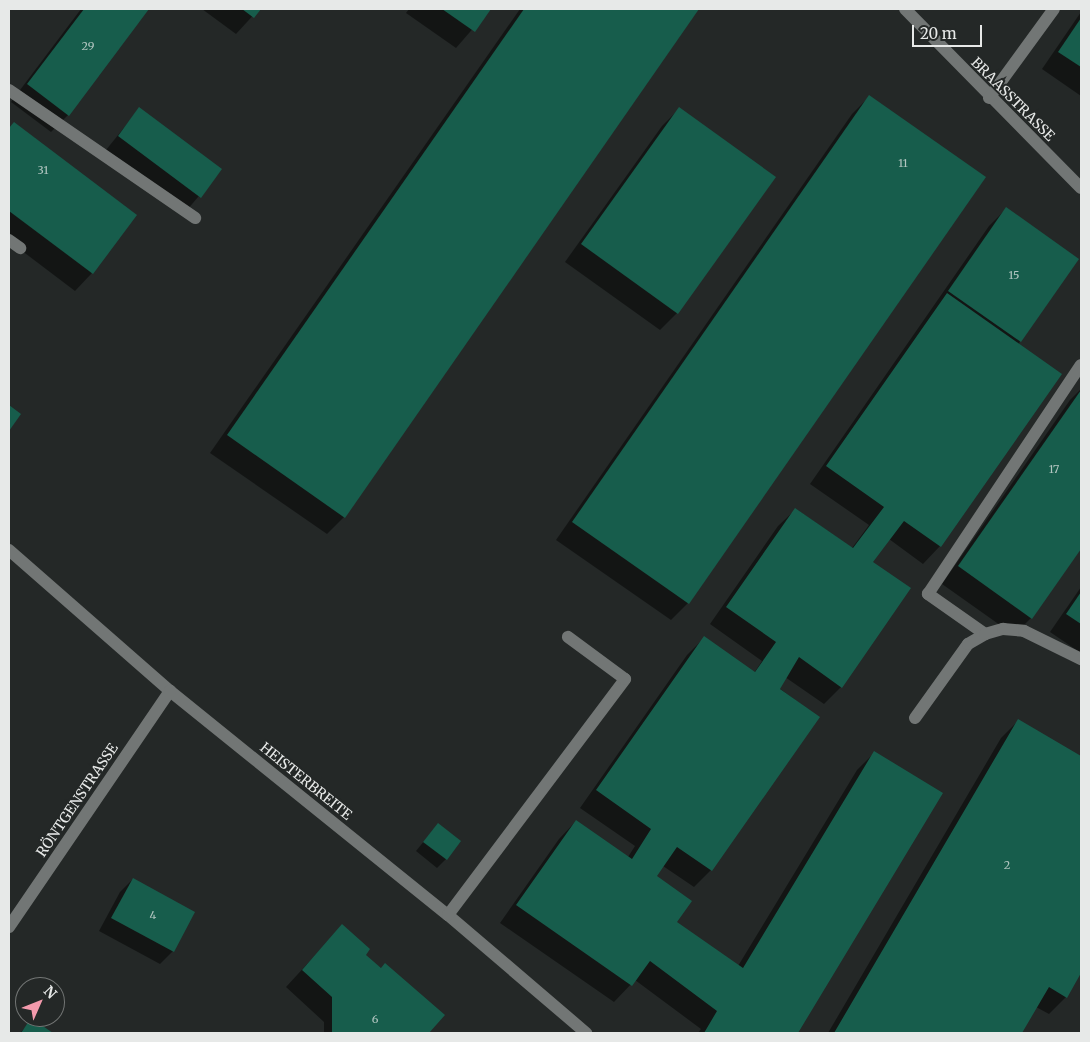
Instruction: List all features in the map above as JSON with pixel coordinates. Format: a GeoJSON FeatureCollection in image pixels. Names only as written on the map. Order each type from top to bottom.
{"type":"FeatureCollection","features":[{"type":"Feature","properties":{"kind":"street","name":"BRAASSTRASSE"},"geometry":{"type":"LineString","coordinates":[[905,9],[989,98],[1081,188]]}},
{"type":"Feature","properties":{"kind":"street"},"geometry":{"type":"LineString","coordinates":[[989,98],[1054,9]]}},
{"type":"Feature","properties":{"kind":"street"},"geometry":{"type":"LineString","coordinates":[[9,90],[195,218]]}},
{"type":"Feature","properties":{"kind":"street"},"geometry":{"type":"LineString","coordinates":[[9,240],[20,248]]}},
{"type":"Feature","properties":{"kind":"street"},"geometry":{"type":"LineString","coordinates":[[986,634],[928,594],[1081,366]]}},
{"type":"Feature","properties":{"kind":"street","name":"HEISTERBREITE"},"geometry":{"type":"LineString","coordinates":[[9,550],[170,691],[448,915],[586,1033]]}},
{"type":"Feature","properties":{"kind":"street"},"geometry":{"type":"LineString","coordinates":[[915,718],[968,644],[986,634],[1003,629],[1024,631],[1081,659]]}},
{"type":"Feature","properties":{"kind":"street"},"geometry":{"type":"LineString","coordinates":[[448,915],[626,679],[568,637]]}},
{"type":"Feature","properties":{"kind":"street","name":"RÖNTGENSTRASSE"},"geometry":{"type":"LineString","coordinates":[[9,927],[170,691]]}},
{"type":"Feature","properties":{"kind":"building"},"geometry":{"type":"Polygon","coordinates":[[[84,9],[149,9],[69,116],[27,84],[84,9]]]}},
{"type":"Feature","properties":{"kind":"building"},"geometry":{"type":"Polygon","coordinates":[[[242,9],[261,9],[254,18],[242,9]]]}},
{"type":"Feature","properties":{"kind":"building"},"geometry":{"type":"Polygon","coordinates":[[[442,9],[491,9],[475,32],[442,9]]]}},
{"type":"Feature","properties":{"kind":"building"},"geometry":{"type":"Polygon","coordinates":[[[524,9],[699,9],[345,518],[227,435],[524,9]]]}},
{"type":"Feature","properties":{"kind":"building"},"geometry":{"type":"Polygon","coordinates":[[[1081,18],[1081,67],[1058,52],[1081,18]]]}},
{"type":"Feature","properties":{"kind":"building"},"geometry":{"type":"Polygon","coordinates":[[[869,95],[986,177],[689,604],[572,522],[869,95]]]}},
{"type":"Feature","properties":{"kind":"building"},"geometry":{"type":"Polygon","coordinates":[[[139,107],[222,169],[201,198],[118,136],[139,107]]]}},
{"type":"Feature","properties":{"kind":"building"},"geometry":{"type":"Polygon","coordinates":[[[679,107],[776,177],[678,314],[581,244],[679,107]]]}},
{"type":"Feature","properties":{"kind":"building"},"geometry":{"type":"Polygon","coordinates":[[[14,122],[137,215],[93,274],[9,211],[9,128],[14,122]]]}},
{"type":"Feature","properties":{"kind":"building"},"geometry":{"type":"Polygon","coordinates":[[[1006,207],[1079,259],[1021,342],[948,291],[1006,207]]]}},
{"type":"Feature","properties":{"kind":"building"},"geometry":{"type":"Polygon","coordinates":[[[947,293],[1062,374],[941,547],[904,521],[873,562],[911,588],[842,688],[799,657],[780,689],[820,717],[712,871],[677,847],[657,876],[692,901],[677,922],[743,968],[874,751],[943,793],[798,1033],[704,1033],[717,1011],[650,961],[632,986],[516,905],[576,820],[632,859],[651,829],[596,790],[704,636],[755,672],[776,642],[726,607],[795,508],[853,548],[884,507],[826,466],[947,293]]]}},
{"type":"Feature","properties":{"kind":"building"},"geometry":{"type":"Polygon","coordinates":[[[1081,390],[1081,549],[1032,619],[958,566],[1081,390]]]}},
{"type":"Feature","properties":{"kind":"building"},"geometry":{"type":"Polygon","coordinates":[[[9,405],[21,414],[9,431],[9,405]]]}},
{"type":"Feature","properties":{"kind":"building"},"geometry":{"type":"Polygon","coordinates":[[[1081,592],[1081,624],[1066,614],[1081,592]]]}},
{"type":"Feature","properties":{"kind":"building"},"geometry":{"type":"Polygon","coordinates":[[[1018,719],[1081,756],[1081,973],[1067,998],[1049,987],[1022,1033],[834,1033],[1018,719]]]}},
{"type":"Feature","properties":{"kind":"building"},"geometry":{"type":"Polygon","coordinates":[[[438,823],[461,841],[447,860],[423,842],[438,823]]]}},
{"type":"Feature","properties":{"kind":"building"},"geometry":{"type":"Polygon","coordinates":[[[133,878],[195,912],[174,952],[111,918],[133,878]]]}},
{"type":"Feature","properties":{"kind":"building"},"geometry":{"type":"Polygon","coordinates":[[[342,924],[370,949],[366,955],[381,968],[385,963],[445,1015],[429,1033],[332,1033],[332,997],[302,970],[342,924]]]}},
{"type":"Feature","properties":{"kind":"building"},"geometry":{"type":"Polygon","coordinates":[[[25,1027],[44,1027],[53,1033],[21,1033],[25,1027]]]}}]}
